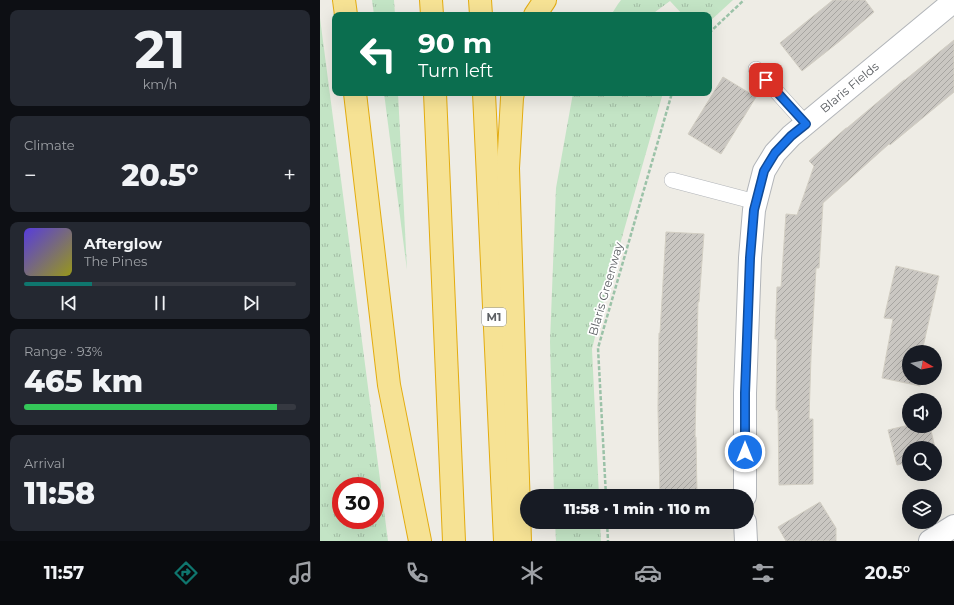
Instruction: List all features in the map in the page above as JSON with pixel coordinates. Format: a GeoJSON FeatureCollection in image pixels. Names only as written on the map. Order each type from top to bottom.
{"type":"FeatureCollection","features":[{"type":"Feature","properties":{"kind":"highway"},"geometry":{"type":"LineString","coordinates":[[344,0],[346,12]]}},
{"type":"Feature","properties":{"kind":"highway"},"geometry":{"type":"LineString","coordinates":[[431,0],[432,12]]}},
{"type":"Feature","properties":{"kind":"highway"},"geometry":{"type":"LineString","coordinates":[[480,0],[481,12]]}},
{"type":"Feature","properties":{"kind":"highway"},"geometry":{"type":"LineString","coordinates":[[537,12],[545,0]]}},
{"type":"Feature","properties":{"kind":"highway"},"geometry":{"type":"LineString","coordinates":[[355,96],[389,384],[420,541]]}},
{"type":"Feature","properties":{"kind":"highway"},"geometry":{"type":"LineString","coordinates":[[435,96],[454,541]]}},
{"type":"Feature","properties":{"kind":"highway","name":"M1"},"geometry":{"type":"LineString","coordinates":[[484,96],[505,541]]}},
{"type":"Feature","properties":{"kind":"highway"},"geometry":{"type":"LineString","coordinates":[[513,96],[508,168],[520,541]]}},
{"type":"Feature","properties":{"kind":"street","name":"Blaris Fields"},"geometry":{"type":"LineString","coordinates":[[745,489],[745,393],[750,258],[754,210],[764,171],[775,153],[791,136],[954,2]]}},
{"type":"Feature","properties":{"kind":"street"},"geometry":{"type":"LineString","coordinates":[[930,541],[954,526]]}},
{"type":"Feature","properties":{"kind":"street"},"geometry":{"type":"LineString","coordinates":[[745,529],[746,541]]}},
{"type":"Feature","properties":{"kind":"lane"},"geometry":{"type":"LineString","coordinates":[[756,69],[806,124]]}},
{"type":"Feature","properties":{"kind":"lane"},"geometry":{"type":"LineString","coordinates":[[672,180],[756,202]]}},
{"type":"Feature","properties":{"kind":"path"},"geometry":{"type":"LineString","coordinates":[[712,30],[744,0]]}},
{"type":"Feature","properties":{"kind":"path","name":"Blaris Greenway"},"geometry":{"type":"LineString","coordinates":[[606,489],[598,348],[671,96]]}},
{"type":"Feature","properties":{"kind":"path"},"geometry":{"type":"LineString","coordinates":[[607,529],[608,541]]}},
{"type":"Feature","properties":{"kind":"green space"},"geometry":{"type":"Polygon","coordinates":[[[372,0],[394,0],[395,12],[374,12],[372,0]]]}},
{"type":"Feature","properties":{"kind":"green space"},"geometry":{"type":"Polygon","coordinates":[[[621,0],[733,0],[712,19],[712,12],[680,12],[670,1],[655,12],[613,12],[621,0]]]}},
{"type":"Feature","properties":{"kind":"green space"},"geometry":{"type":"Polygon","coordinates":[[[320,18],[380,477],[332,477],[332,529],[384,529],[384,510],[388,541],[320,541],[320,18]]]}},
{"type":"Feature","properties":{"kind":"green space"},"geometry":{"type":"Polygon","coordinates":[[[384,96],[398,96],[407,270],[384,96]]]}},
{"type":"Feature","properties":{"kind":"green space"},"geometry":{"type":"Polygon","coordinates":[[[572,96],[662,96],[605,297],[592,349],[599,489],[554,489],[550,342],[556,188],[572,96]]]}},
{"type":"Feature","properties":{"kind":"green space"},"geometry":{"type":"Polygon","coordinates":[[[555,529],[600,529],[601,541],[556,541],[555,529]]]}},
{"type":"Feature","properties":{"kind":"building"},"geometry":{"type":"Polygon","coordinates":[[[833,0],[865,0],[874,12],[802,71],[780,43],[833,0]]]}},
{"type":"Feature","properties":{"kind":"building"},"geometry":{"type":"Polygon","coordinates":[[[954,40],[954,92],[890,145],[889,144],[823,203],[819,268],[816,268],[811,356],[809,419],[813,419],[813,484],[779,485],[778,410],[776,410],[777,339],[775,339],[777,287],[781,287],[786,214],[797,215],[814,166],[809,161],[846,128],[954,40]]]}},
{"type":"Feature","properties":{"kind":"building"},"geometry":{"type":"Polygon","coordinates":[[[723,77],[756,97],[721,154],[688,134],[723,77]]]}},
{"type":"Feature","properties":{"kind":"building"},"geometry":{"type":"Polygon","coordinates":[[[666,232],[704,234],[698,302],[695,437],[697,489],[660,489],[658,408],[660,333],[666,232]]]}},
{"type":"Feature","properties":{"kind":"building"},"geometry":{"type":"Polygon","coordinates":[[[896,266],[939,276],[923,345],[902,345],[902,382],[882,378],[893,319],[884,318],[896,266]]]}},
{"type":"Feature","properties":{"kind":"building"},"geometry":{"type":"Polygon","coordinates":[[[902,427],[902,433],[932,433],[933,441],[902,441],[902,464],[897,465],[888,430],[902,427]]]}},
{"type":"Feature","properties":{"kind":"building"},"geometry":{"type":"Polygon","coordinates":[[[820,502],[836,528],[836,541],[786,541],[778,527],[820,502]]]}},
{"type":"Feature","properties":{"kind":"route"},"geometry":{"type":"LineString","coordinates":[[745,452],[745,393],[750,258],[754,210],[764,171],[775,153],[791,136],[806,124],[766,80]]}}]}
